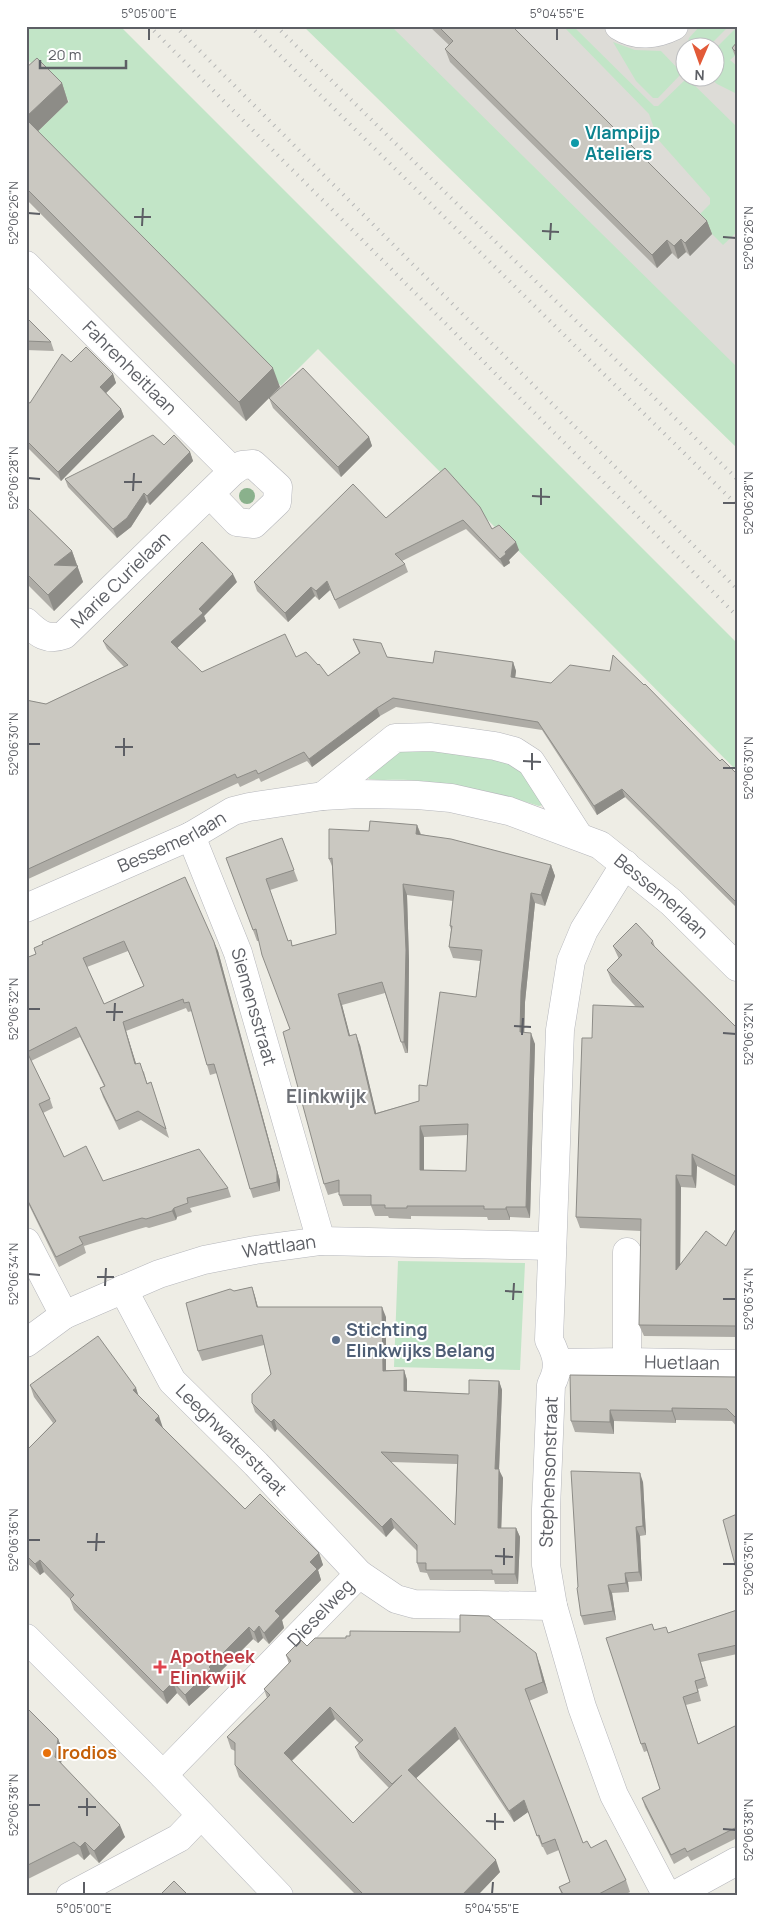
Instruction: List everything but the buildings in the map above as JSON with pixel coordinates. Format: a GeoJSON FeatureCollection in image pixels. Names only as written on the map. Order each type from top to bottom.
{"type":"FeatureCollection","features":[{"type":"Feature","properties":{"kind":"street"},"geometry":{"type":"LineString","coordinates":[[619,26],[637,34],[659,33],[674,26]]}},
{"type":"Feature","properties":{"kind":"street","name":"Fahrenheitlaan"},"geometry":{"type":"LineString","coordinates":[[26,265],[233,471]]}},
{"type":"Feature","properties":{"kind":"street"},"geometry":{"type":"LineString","coordinates":[[210,494],[237,522],[254,524],[277,502],[278,487],[253,464],[242,465],[233,471]]}},
{"type":"Feature","properties":{"kind":"street","name":"Marie Curielaan"},"geometry":{"type":"LineString","coordinates":[[26,622],[38,634],[54,638],[64,635],[233,471]]}},
{"type":"Feature","properties":{"kind":"street"},"geometry":{"type":"LineString","coordinates":[[323,796],[395,738],[431,737],[496,746],[514,750],[530,762],[578,835]]}},
{"type":"Feature","properties":{"kind":"street","name":"Bessemerlaan"},"geometry":{"type":"LineString","coordinates":[[26,908],[191,836],[233,811],[323,796],[359,794],[417,795],[451,798],[509,810],[600,845],[671,902],[737,967]]}},
{"type":"Feature","properties":{"kind":"street","name":"Siemensstraat"},"geometry":{"type":"LineString","coordinates":[[191,836],[238,953],[321,1241]]}},
{"type":"Feature","properties":{"kind":"street"},"geometry":{"type":"LineString","coordinates":[[558,1363],[555,1351],[549,1340],[560,1030],[572,961],[584,930],[625,864]]}},
{"type":"Feature","properties":{"kind":"street","name":"Wattlaan"},"geometry":{"type":"LineString","coordinates":[[26,1343],[64,1315],[159,1274],[204,1260],[255,1250],[321,1241],[552,1246]]}},
{"type":"Feature","properties":{"kind":"street"},"geometry":{"type":"LineString","coordinates":[[26,1242],[64,1315]]}},
{"type":"Feature","properties":{"kind":"street"},"geometry":{"type":"LineString","coordinates":[[627,1362],[628,1252]]}},
{"type":"Feature","properties":{"kind":"street","name":"Leeghwaterstraat"},"geometry":{"type":"LineString","coordinates":[[123,1289],[172,1381],[256,1464],[359,1574]]}},
{"type":"Feature","properties":{"kind":"street","name":"Huetlaan"},"geometry":{"type":"LineString","coordinates":[[558,1363],[737,1364]]}},
{"type":"Feature","properties":{"kind":"street","name":"Stephensonstraat"},"geometry":{"type":"LineString","coordinates":[[558,1363],[557,1375],[551,1385],[546,1508],[546,1565],[553,1606],[582,1706],[614,1794],[667,1896]]}},
{"type":"Feature","properties":{"kind":"street","name":"Dieselweg"},"geometry":{"type":"LineString","coordinates":[[163,1776],[359,1574],[396,1599],[414,1604],[553,1606]]}},
{"type":"Feature","properties":{"kind":"street"},"geometry":{"type":"LineString","coordinates":[[26,1638],[163,1776],[278,1896]]}},
{"type":"Feature","properties":{"kind":"street"},"geometry":{"type":"LineString","coordinates":[[70,1896],[180,1838],[201,1815]]}},
{"type":"Feature","properties":{"kind":"street"},"geometry":{"type":"LineString","coordinates":[[673,1896],[737,1861]]}},
{"type":"Feature","properties":{"kind":"shaded area"},"geometry":{"type":"Polygon","coordinates":[[[343,26],[737,26],[737,410],[343,26]]]}},
{"type":"Feature","properties":{"kind":"green space"},"geometry":{"type":"Polygon","coordinates":[[[26,26],[120,26],[737,643],[737,771],[318,349],[281,386],[39,142],[26,143],[69,101],[26,58],[26,26]]]}},
{"type":"Feature","properties":{"kind":"green space"},"geometry":{"type":"Polygon","coordinates":[[[303,26],[391,26],[737,367],[737,448],[303,26]]]}},
{"type":"Feature","properties":{"kind":"green space"},"geometry":{"type":"Polygon","coordinates":[[[563,26],[573,26],[654,106],[658,106],[677,88],[697,88],[737,127],[737,232],[723,245],[696,218],[710,204],[710,198],[654,135],[654,128],[649,114],[563,26]]]}},
{"type":"Feature","properties":{"kind":"green space"},"geometry":{"type":"Polygon","coordinates":[[[700,26],[729,26],[717,38],[689,38],[700,26]]]}},
{"type":"Feature","properties":{"kind":"green space"},"geometry":{"type":"Polygon","coordinates":[[[737,27],[737,54],[730,60],[737,66],[737,94],[725,88],[726,38],[737,27]]]}},
{"type":"Feature","properties":{"kind":"green space"},"geometry":{"type":"Polygon","coordinates":[[[613,42],[635,50],[661,51],[676,67],[676,79],[658,98],[653,98],[636,81],[613,42]]]}},
{"type":"Feature","properties":{"kind":"green space"},"geometry":{"type":"Polygon","coordinates":[[[410,746],[516,764],[543,805],[539,806],[491,792],[441,783],[369,779],[368,777],[381,762],[410,746]]]}},
{"type":"Feature","properties":{"kind":"green space"},"geometry":{"type":"Polygon","coordinates":[[[398,1261],[525,1263],[520,1370],[394,1367],[398,1261]]]}},
{"type":"Feature","properties":{"kind":"railway"},"geometry":{"type":"LineString","coordinates":[[149,26],[737,616]]}},
{"type":"Feature","properties":{"kind":"railway"},"geometry":{"type":"LineString","coordinates":[[175,26],[737,589]]}},
{"type":"Feature","properties":{"kind":"railway"},"geometry":{"type":"LineString","coordinates":[[250,26],[737,505]]}},
{"type":"Feature","properties":{"kind":"railway"},"geometry":{"type":"LineString","coordinates":[[276,26],[737,479]]}},
{"type":"Feature","properties":{"kind":"place","name":"Vlampijp Ateliers"},"geometry":{"type":"Point","coordinates":[575,143]}},
{"type":"Feature","properties":{"kind":"place","name":"Stichting Elinkwijks Belang"},"geometry":{"type":"Point","coordinates":[336,1340]}},
{"type":"Feature","properties":{"kind":"place","name":"Apotheek Elinkwijk"},"geometry":{"type":"Point","coordinates":[160,1667]}},
{"type":"Feature","properties":{"kind":"place","name":"Irodios"},"geometry":{"type":"Point","coordinates":[47,1753]}},
{"type":"Feature","properties":{"kind":"district","name":"Elinkwijk"},"geometry":{"type":"Point","coordinates":[326,1096]}}]}
